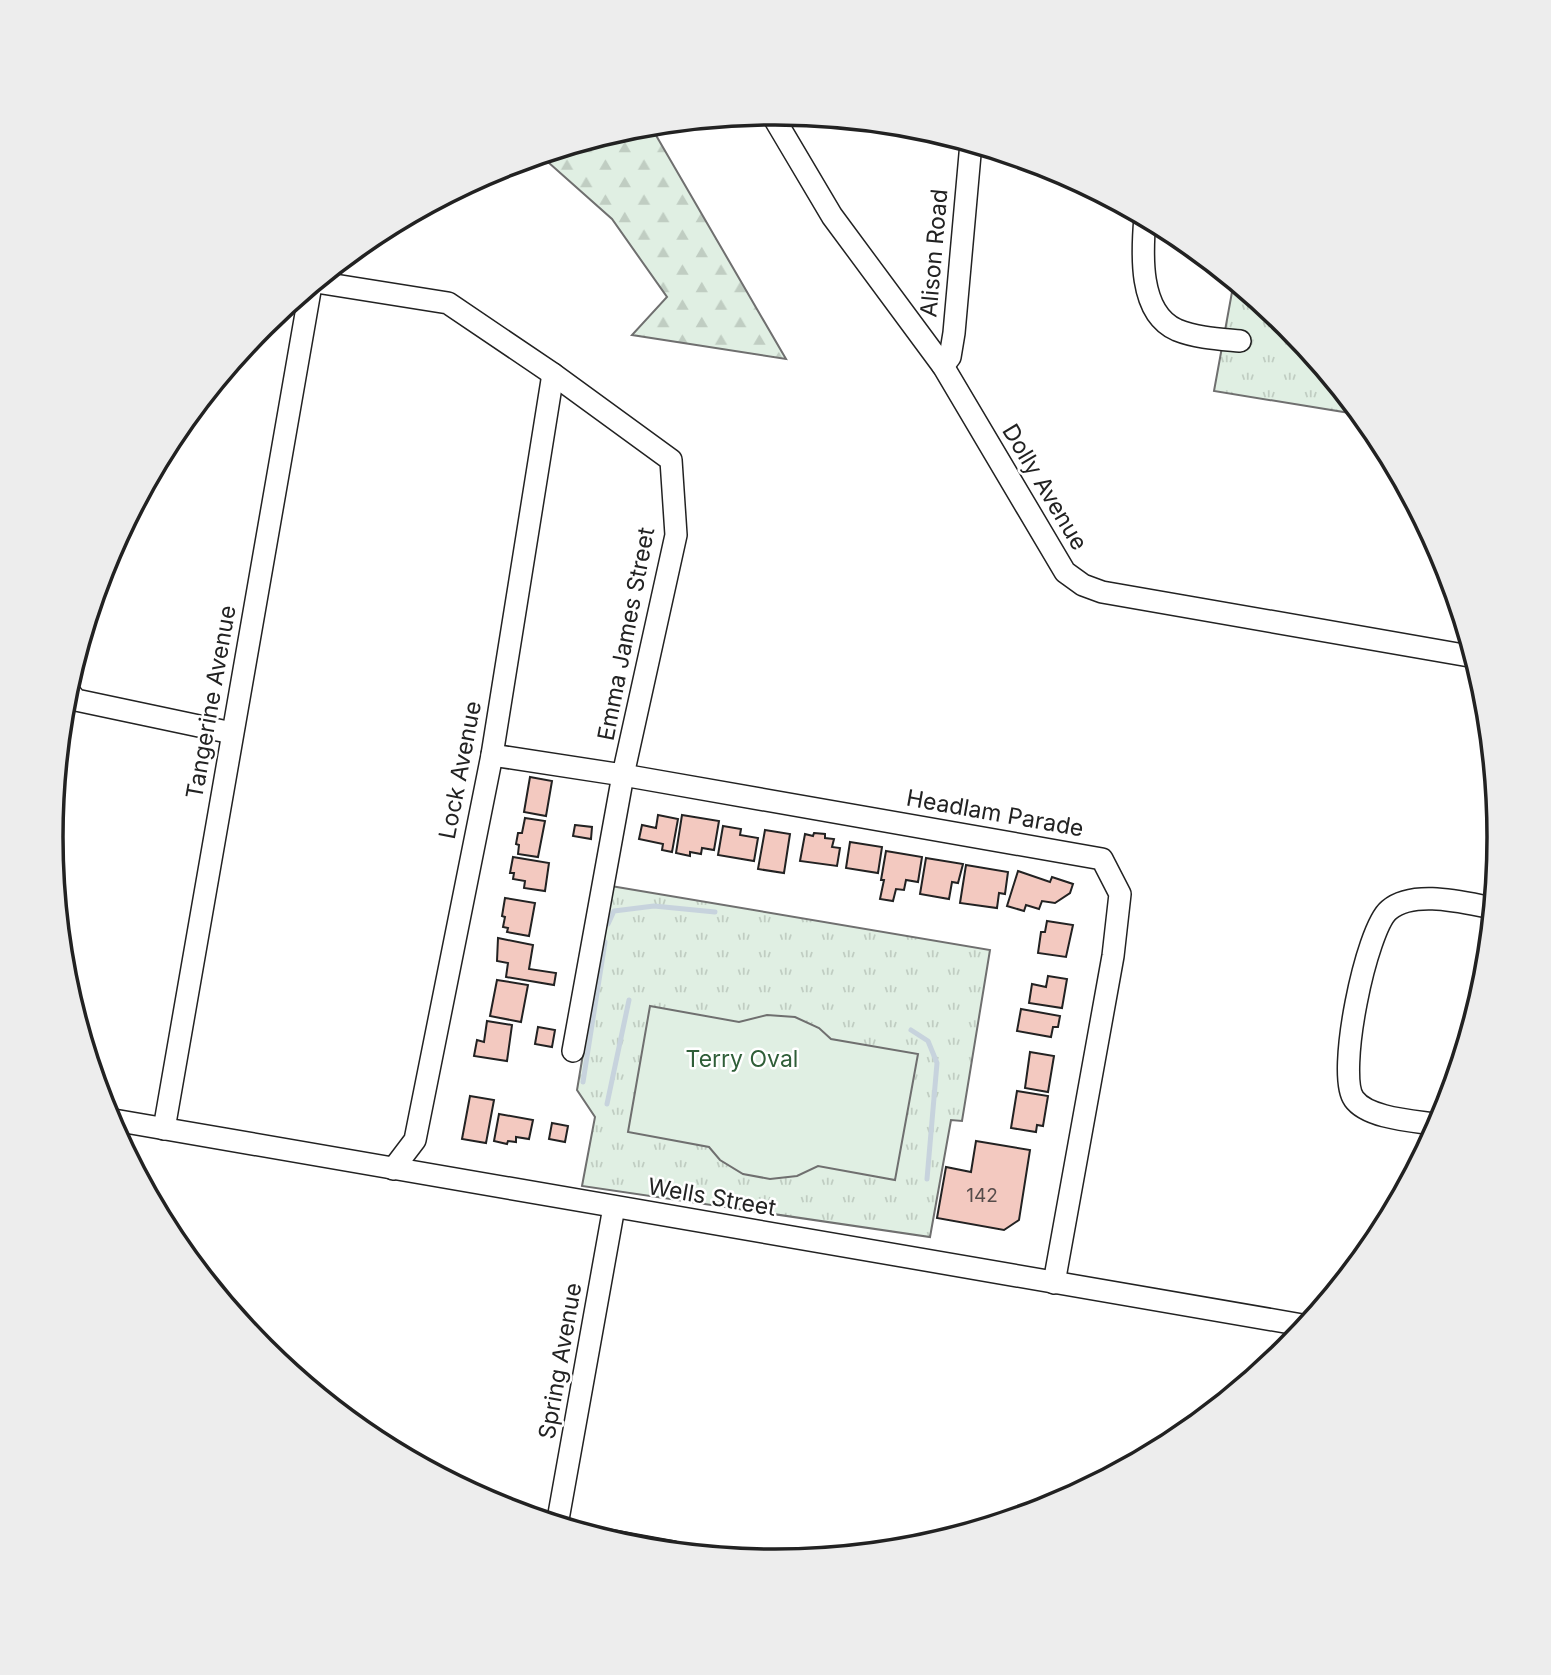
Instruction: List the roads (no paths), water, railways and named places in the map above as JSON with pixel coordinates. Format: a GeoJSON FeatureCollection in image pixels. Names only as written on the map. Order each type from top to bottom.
{"type":"FeatureCollection","features":[{"type":"Feature","properties":{"kind":"street","name":"Dolly Avenue"},"geometry":{"type":"LineString","coordinates":[[778,125],[832,216],[943,366],[1065,572],[1083,585],[1102,592],[1464,655]]}},
{"type":"Feature","properties":{"kind":"street","name":"Alison Road"},"geometry":{"type":"LineString","coordinates":[[943,366],[950,357],[954,333],[970,152]]}},
{"type":"Feature","properties":{"kind":"street"},"geometry":{"type":"LineString","coordinates":[[1144,228],[1142,252],[1145,283],[1156,312],[1175,329],[1206,338],[1240,341]]}},
{"type":"Feature","properties":{"kind":"street","name":"Emma James Street"},"geometry":{"type":"LineString","coordinates":[[328,284],[447,303],[553,374],[671,460],[676,536],[624,775],[573,1051]]}},
{"type":"Feature","properties":{"kind":"street","name":"Tangerine Avenue"},"geometry":{"type":"LineString","coordinates":[[164,1129],[308,300]]}},
{"type":"Feature","properties":{"kind":"street","name":"Lock Avenue"},"geometry":{"type":"LineString","coordinates":[[393,1169],[415,1140],[492,755],[553,374]]}},
{"type":"Feature","properties":{"kind":"street"},"geometry":{"type":"LineString","coordinates":[[77,700],[232,733]]}},
{"type":"Feature","properties":{"kind":"street","name":"Headlam Parade"},"geometry":{"type":"LineString","coordinates":[[492,755],[624,775],[1102,859],[1121,894],[1113,956],[1054,1283]]}},
{"type":"Feature","properties":{"kind":"street"},"geometry":{"type":"LineString","coordinates":[[1428,1123],[1383,1116],[1366,1109],[1354,1100],[1351,1093],[1350,1035],[1367,956],[1376,927],[1389,909],[1413,899],[1446,900],[1484,906]]}},
{"type":"Feature","properties":{"kind":"street","name":"Wells Street"},"geometry":{"type":"LineString","coordinates":[[122,1122],[1295,1324]]}},
{"type":"Feature","properties":{"kind":"street","name":"Spring Avenue"},"geometry":{"type":"LineString","coordinates":[[559,1516],[614,1207]]}},
{"type":"Feature","properties":{"kind":"waterway"},"geometry":{"type":"LineString","coordinates":[[608,924],[614,911],[654,906],[715,912]]}},
{"type":"Feature","properties":{"kind":"waterway"},"geometry":{"type":"LineString","coordinates":[[583,1082],[605,942]]}},
{"type":"Feature","properties":{"kind":"waterway"},"geometry":{"type":"LineString","coordinates":[[607,1104],[629,1000]]}},
{"type":"Feature","properties":{"kind":"waterway"},"geometry":{"type":"LineString","coordinates":[[911,1030],[928,1041],[937,1063],[927,1179]]}},
{"type":"Feature","properties":{"kind":"park label","name":"Terry Oval"},"geometry":{"type":"Point","coordinates":[742,1059]}}]}
